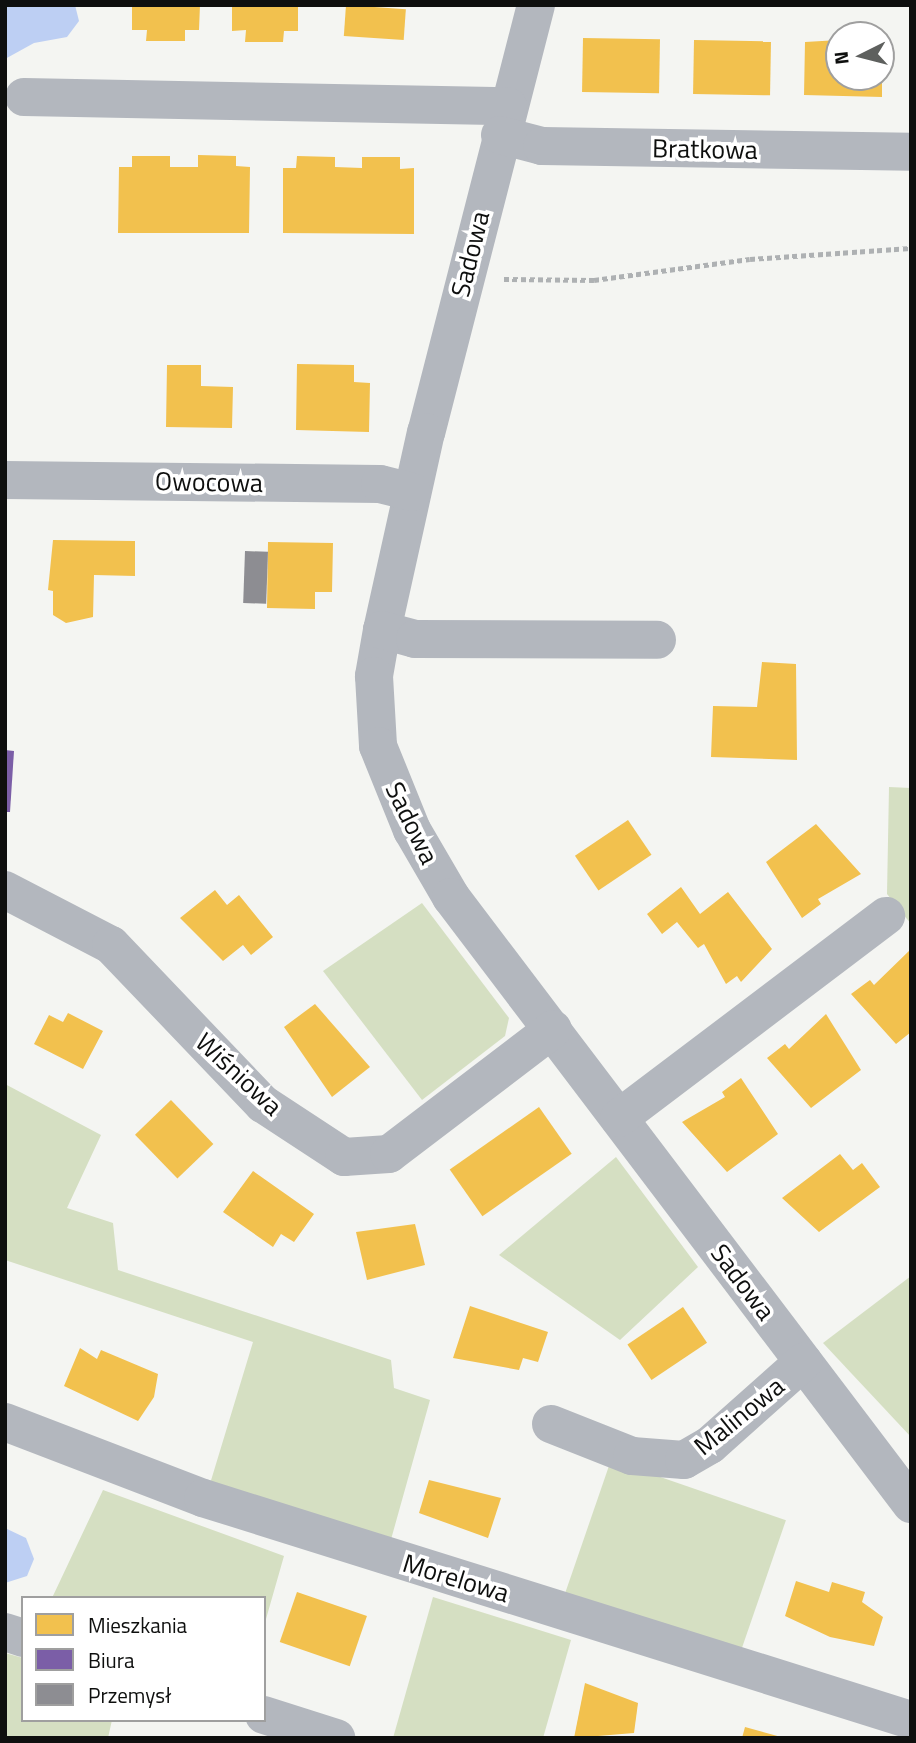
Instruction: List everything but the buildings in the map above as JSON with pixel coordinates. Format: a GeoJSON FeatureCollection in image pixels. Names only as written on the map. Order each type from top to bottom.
{"type":"FeatureCollection","features":[{"type":"Feature","properties":{"kind":"street","name":"Sadowa"},"geometry":{"type":"LineString","coordinates":[[536,5],[504,120],[412,492],[382,630],[374,716],[393,791],[451,897],[911,1504]]}},
{"type":"Feature","properties":{"kind":"street","name":"Bratkowa"},"geometry":{"type":"LineString","coordinates":[[24,97],[504,120],[542,146],[911,152]]}},
{"type":"Feature","properties":{"kind":"street","name":"Owocowa"},"geometry":{"type":"LineString","coordinates":[[5,480],[380,484],[412,492]]}},
{"type":"Feature","properties":{"kind":"street"},"geometry":{"type":"LineString","coordinates":[[382,630],[415,639],[657,640]]}},
{"type":"Feature","properties":{"kind":"street","name":"Wiśniowa"},"geometry":{"type":"LineString","coordinates":[[5,890],[111,945],[263,1104],[344,1157],[389,1154],[553,1030]]}},
{"type":"Feature","properties":{"kind":"street"},"geometry":{"type":"LineString","coordinates":[[619,1118],[886,916]]}},
{"type":"Feature","properties":{"kind":"street","name":"Malinowa"},"geometry":{"type":"LineString","coordinates":[[551,1423],[632,1456],[684,1460],[710,1446],[803,1362]]}},
{"type":"Feature","properties":{"kind":"street","name":"Morelowa"},"geometry":{"type":"LineString","coordinates":[[5,1422],[203,1498],[911,1720]]}},
{"type":"Feature","properties":{"kind":"street"},"geometry":{"type":"LineString","coordinates":[[266,1716],[336,1738]]}},
{"type":"Feature","properties":{"kind":"path"},"geometry":{"type":"LineString","coordinates":[[494,279],[594,281],[750,258],[911,248]]}},
{"type":"Feature","properties":{"kind":"green space"},"geometry":{"type":"Polygon","coordinates":[[[889,787],[911,788],[911,924],[887,894],[889,787]]]}},
{"type":"Feature","properties":{"kind":"green space"},"geometry":{"type":"Polygon","coordinates":[[[422,903],[509,1018],[505,1036],[422,1100],[323,971],[422,903]]]}},
{"type":"Feature","properties":{"kind":"green space"},"geometry":{"type":"Polygon","coordinates":[[[5,1084],[101,1135],[67,1208],[113,1223],[118,1270],[391,1360],[394,1388],[430,1400],[390,1543],[209,1487],[253,1342],[5,1260],[5,1084]]]}},
{"type":"Feature","properties":{"kind":"green space"},"geometry":{"type":"Polygon","coordinates":[[[616,1157],[698,1267],[620,1340],[499,1255],[616,1157]]]}},
{"type":"Feature","properties":{"kind":"green space"},"geometry":{"type":"Polygon","coordinates":[[[911,1276],[911,1437],[823,1343],[911,1276]]]}},
{"type":"Feature","properties":{"kind":"green space"},"geometry":{"type":"Polygon","coordinates":[[[611,1460],[786,1520],[740,1654],[565,1593],[611,1460]]]}},
{"type":"Feature","properties":{"kind":"green space"},"geometry":{"type":"Polygon","coordinates":[[[103,1490],[284,1556],[266,1619],[266,1596],[53,1596],[103,1490]]]}},
{"type":"Feature","properties":{"kind":"green space"},"geometry":{"type":"Polygon","coordinates":[[[433,1597],[571,1640],[543,1738],[393,1738],[433,1597]]]}},
{"type":"Feature","properties":{"kind":"green space"},"geometry":{"type":"Polygon","coordinates":[[[5,1653],[21,1657],[21,1722],[112,1722],[108,1738],[5,1738],[5,1653]]]}},
{"type":"Feature","properties":{"kind":"water"},"geometry":{"type":"Polygon","coordinates":[[[5,5],[75,5],[79,21],[67,37],[34,43],[5,59],[5,5]]]}},
{"type":"Feature","properties":{"kind":"water"},"geometry":{"type":"Polygon","coordinates":[[[5,1528],[26,1538],[34,1559],[27,1576],[5,1583],[5,1528]]]}}]}
